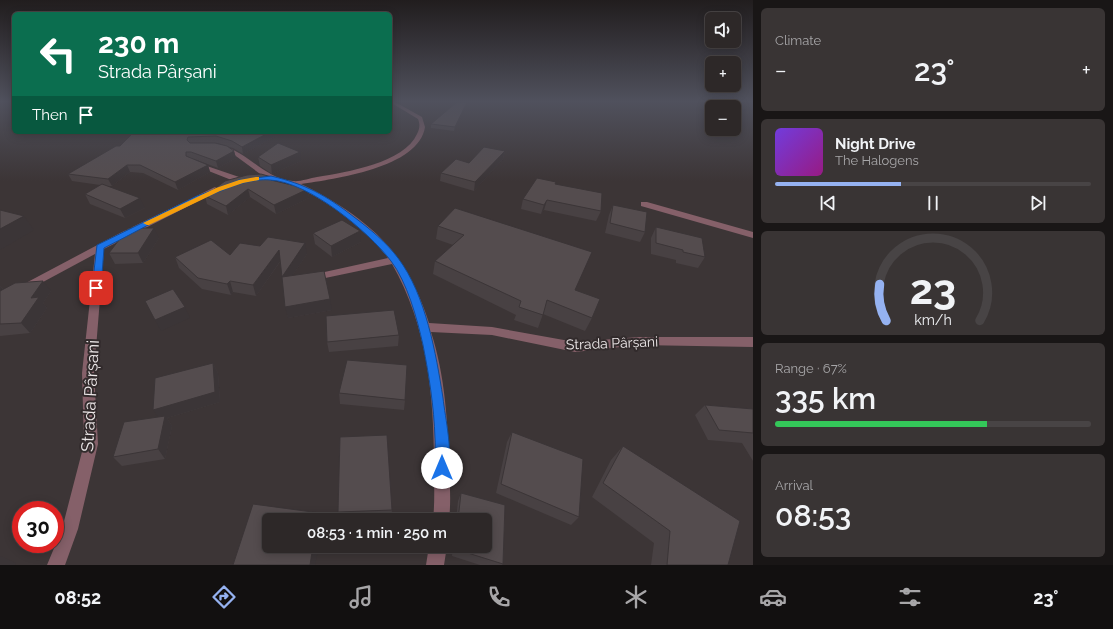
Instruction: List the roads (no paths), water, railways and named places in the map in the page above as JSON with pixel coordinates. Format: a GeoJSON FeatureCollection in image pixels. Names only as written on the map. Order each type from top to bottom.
{"type":"FeatureCollection","features":[{"type":"Feature","properties":{"kind":"street"},"geometry":{"type":"LineString","coordinates":[[294,183],[350,173],[391,160],[416,144],[421,136],[422,128]]}},
{"type":"Feature","properties":{"kind":"street"},"geometry":{"type":"LineString","coordinates":[[217,146],[231,150],[271,178]]}},
{"type":"Feature","properties":{"kind":"street"},"geometry":{"type":"LineString","coordinates":[[191,161],[249,180]]}},
{"type":"Feature","properties":{"kind":"street"},"geometry":{"type":"LineString","coordinates":[[18,291],[100,247],[199,197],[249,180],[271,178],[294,183],[313,192],[339,208],[368,232],[395,260],[408,282],[424,327],[432,360],[442,438],[441,513]]}},
{"type":"Feature","properties":{"kind":"street"},"geometry":{"type":"LineString","coordinates":[[644,204],[753,235]]}},
{"type":"Feature","properties":{"kind":"street","name":"Strada Pârșani"},"geometry":{"type":"LineString","coordinates":[[56,565],[70,529],[91,444],[88,373],[100,247]]}},
{"type":"Feature","properties":{"kind":"street"},"geometry":{"type":"LineString","coordinates":[[305,280],[395,260]]}},
{"type":"Feature","properties":{"kind":"street","name":"Strada Pârșani"},"geometry":{"type":"LineString","coordinates":[[424,327],[492,331],[575,347],[639,341],[753,342]]}},
{"type":"Feature","properties":{"kind":"street"},"geometry":{"type":"LineString","coordinates":[[435,565],[437,553]]}}]}
